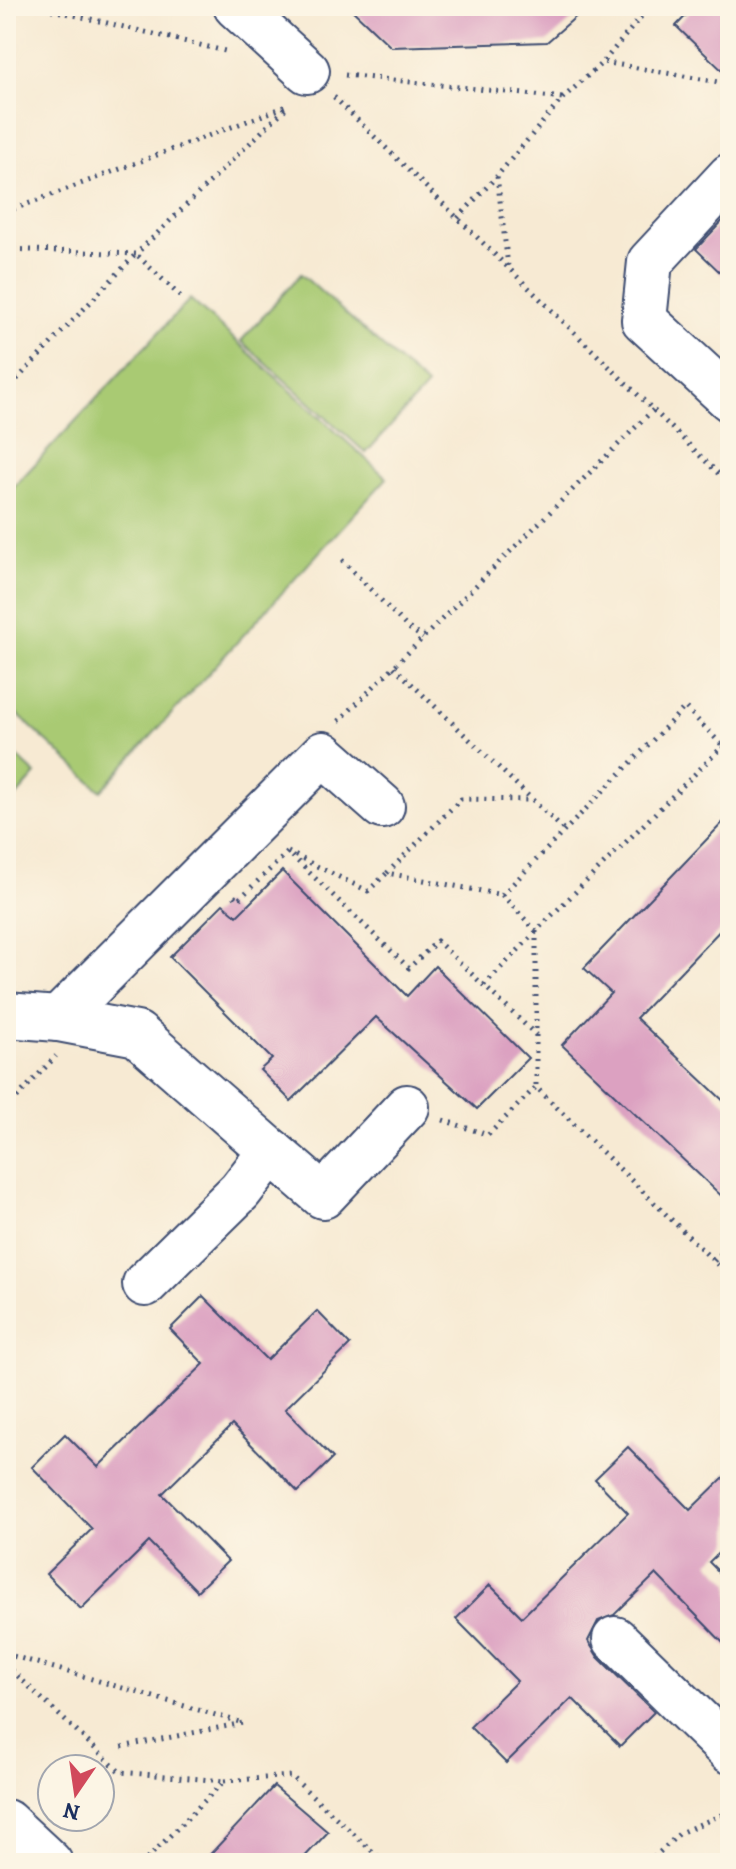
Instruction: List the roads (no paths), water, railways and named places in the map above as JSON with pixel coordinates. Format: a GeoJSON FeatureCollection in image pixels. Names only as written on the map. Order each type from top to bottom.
{"type":"FeatureCollection","features":[{"type":"Feature","properties":{"kind":"lane"},"geometry":{"type":"LineString","coordinates":[[236,6],[298,88]]}},
{"type":"Feature","properties":{"kind":"lane"},"geometry":{"type":"LineString","coordinates":[[730,176],[650,262],[644,320],[730,399]]}},
{"type":"Feature","properties":{"kind":"lane"},"geometry":{"type":"LineString","coordinates":[[58,1019],[323,754],[382,806]]}},
{"type":"Feature","properties":{"kind":"lane"},"geometry":{"type":"LineString","coordinates":[[6,1015],[58,1019],[137,1034],[323,1196],[407,1107]]}},
{"type":"Feature","properties":{"kind":"lane"},"geometry":{"type":"LineString","coordinates":[[145,1284],[240,1191],[271,1151]]}},
{"type":"Feature","properties":{"kind":"lane"},"geometry":{"type":"LineString","coordinates":[[615,1639],[730,1751]]}},
{"type":"Feature","properties":{"kind":"lane"},"geometry":{"type":"LineString","coordinates":[[6,1822],[50,1863]]}}]}
